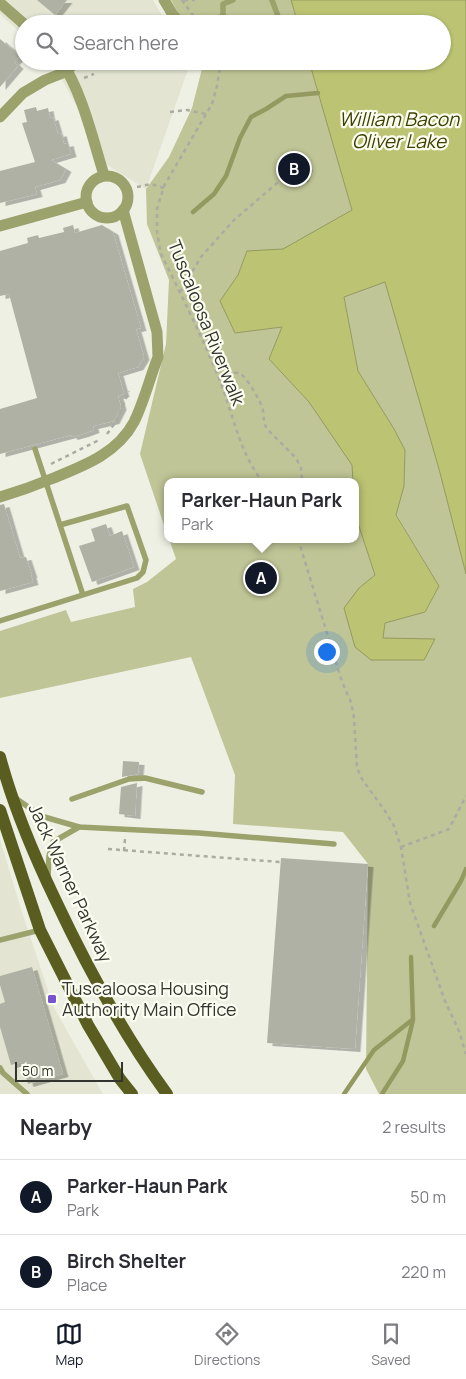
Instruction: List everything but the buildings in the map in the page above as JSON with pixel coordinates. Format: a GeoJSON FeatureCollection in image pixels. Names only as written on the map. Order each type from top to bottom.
{"type":"FeatureCollection","features":[{"type":"Feature","properties":{"kind":"main road","name":"Jack Warner Parkway"},"geometry":{"type":"LineString","coordinates":[[0,757],[11,795],[25,832],[48,884],[100,989],[140,1055],[167,1094]]}},
{"type":"Feature","properties":{"kind":"main road","name":"Jack Warner Parkway"},"geometry":{"type":"LineString","coordinates":[[0,810],[40,930],[88,1025],[120,1078],[132,1094]]}},
{"type":"Feature","properties":{"kind":"main road"},"geometry":{"type":"LineString","coordinates":[[120,1078],[123,1094]]}},
{"type":"Feature","properties":{"kind":"street"},"geometry":{"type":"LineString","coordinates":[[164,0],[172,15]]}},
{"type":"Feature","properties":{"kind":"street"},"geometry":{"type":"LineString","coordinates":[[0,3],[15,16]]}},
{"type":"Feature","properties":{"kind":"street"},"geometry":{"type":"LineString","coordinates":[[0,117],[22,93],[68,71],[78,93],[104,175]]}},
{"type":"Feature","properties":{"kind":"street"},"geometry":{"type":"LineString","coordinates":[[104,175],[117,177],[126,187],[129,200],[123,210],[116,216],[102,217],[95,214],[87,202],[88,188],[92,182],[104,175]]}},
{"type":"Feature","properties":{"kind":"street"},"geometry":{"type":"LineString","coordinates":[[0,226],[87,202]]}},
{"type":"Feature","properties":{"kind":"street"},"geometry":{"type":"LineString","coordinates":[[0,497],[79,468],[101,456],[120,442],[134,422],[158,357],[157,332],[123,210]]}},
{"type":"Feature","properties":{"kind":"lane"},"geometry":{"type":"LineString","coordinates":[[224,15],[223,4],[233,0]]}},
{"type":"Feature","properties":{"kind":"lane"},"geometry":{"type":"LineString","coordinates":[[272,0],[278,15]]}},
{"type":"Feature","properties":{"kind":"lane"},"geometry":{"type":"LineString","coordinates":[[35,449],[44,482],[83,595]]}},
{"type":"Feature","properties":{"kind":"lane"},"geometry":{"type":"LineString","coordinates":[[0,621],[137,578],[143,572],[146,560],[127,506],[60,525]]}},
{"type":"Feature","properties":{"kind":"lane"},"geometry":{"type":"LineString","coordinates":[[72,799],[129,779],[146,778],[202,792]]}},
{"type":"Feature","properties":{"kind":"lane"},"geometry":{"type":"LineString","coordinates":[[11,795],[41,816],[79,827],[199,833],[334,844]]}},
{"type":"Feature","properties":{"kind":"lane"},"geometry":{"type":"LineString","coordinates":[[48,884],[49,856],[53,842],[79,827]]}},
{"type":"Feature","properties":{"kind":"lane"},"geometry":{"type":"LineString","coordinates":[[0,940],[40,930]]}},
{"type":"Feature","properties":{"kind":"lane"},"geometry":{"type":"LineString","coordinates":[[0,1068],[3,1073],[27,1094]]}},
{"type":"Feature","properties":{"kind":"path"},"geometry":{"type":"LineString","coordinates":[[183,0],[195,0]]}},
{"type":"Feature","properties":{"kind":"path"},"geometry":{"type":"LineString","coordinates":[[183,0],[193,15]]}},
{"type":"Feature","properties":{"kind":"path","name":"Tuscaloosa Riverwalk"},"geometry":{"type":"LineString","coordinates":[[220,70],[212,104],[164,188],[157,209],[157,232],[162,254],[219,378],[246,456],[260,478]]}},
{"type":"Feature","properties":{"kind":"path"},"geometry":{"type":"LineString","coordinates":[[84,78],[94,74]]}},
{"type":"Feature","properties":{"kind":"path"},"geometry":{"type":"LineString","coordinates":[[170,112],[187,110],[206,114]]}},
{"type":"Feature","properties":{"kind":"path"},"geometry":{"type":"LineString","coordinates":[[180,292],[201,257],[234,220],[283,178]]}},
{"type":"Feature","properties":{"kind":"path"},"geometry":{"type":"LineString","coordinates":[[137,187],[151,184],[164,188]]}},
{"type":"Feature","properties":{"kind":"path"},"geometry":{"type":"LineString","coordinates":[[219,378],[233,373],[243,376],[260,402],[263,410],[264,425],[296,458],[301,468],[302,478]]}},
{"type":"Feature","properties":{"kind":"path"},"geometry":{"type":"LineString","coordinates":[[51,464],[107,434],[117,420],[129,391]]}},
{"type":"Feature","properties":{"kind":"path"},"geometry":{"type":"LineString","coordinates":[[299,543],[342,682],[351,702],[358,768],[362,779],[394,826],[401,847],[410,903],[445,1002],[459,1031],[466,1054]]}},
{"type":"Feature","properties":{"kind":"path"},"geometry":{"type":"LineString","coordinates":[[401,847],[448,829],[466,796]]}},
{"type":"Feature","properties":{"kind":"path"},"geometry":{"type":"LineString","coordinates":[[108,849],[280,862]]}},
{"type":"Feature","properties":{"kind":"shaded area"},"geometry":{"type":"Polygon","coordinates":[[[0,0],[153,0],[162,15],[15,15],[15,28],[0,14],[0,0]]]}},
{"type":"Feature","properties":{"kind":"shaded area"},"geometry":{"type":"Polygon","coordinates":[[[171,0],[291,0],[295,15],[179,15],[171,0]]]}},
{"type":"Feature","properties":{"kind":"shaded area"},"geometry":{"type":"Polygon","coordinates":[[[57,70],[188,70],[146,189],[104,163],[57,70]]]}},
{"type":"Feature","properties":{"kind":"shaded area"},"geometry":{"type":"Polygon","coordinates":[[[202,70],[312,70],[352,210],[283,250],[247,251],[238,275],[220,301],[235,333],[282,327],[269,359],[309,402],[353,465],[353,478],[164,478],[164,525],[140,454],[166,344],[169,280],[147,224],[146,189],[169,157],[192,108],[202,70]]]}},
{"type":"Feature","properties":{"kind":"shaded area"},"geometry":{"type":"Polygon","coordinates":[[[385,281],[439,469],[466,574],[466,1094],[379,1094],[366,1069],[368,864],[343,832],[233,824],[235,775],[191,657],[0,698],[0,631],[66,610],[71,622],[135,607],[133,589],[147,582],[176,559],[170,543],[359,543],[359,526],[375,575],[359,588],[355,647],[424,660],[434,639],[383,639],[385,623],[425,612],[439,586],[396,514],[404,486],[405,450],[358,371],[344,297],[385,281]]]}},
{"type":"Feature","properties":{"kind":"shaded area"},"geometry":{"type":"Polygon","coordinates":[[[0,839],[54,1008],[103,1094],[0,1094],[0,839]]]}},
{"type":"Feature","properties":{"kind":"water","name":"William Bacon Oliver Lake"},"geometry":{"type":"Polygon","coordinates":[[[291,0],[466,0],[466,574],[439,469],[385,282],[344,297],[358,371],[405,450],[404,486],[396,515],[439,586],[425,612],[385,623],[383,638],[435,639],[424,660],[371,660],[355,647],[344,608],[359,588],[375,575],[359,526],[359,478],[353,478],[352,465],[309,402],[269,359],[282,327],[235,333],[220,301],[238,275],[247,251],[283,249],[352,210],[312,70],[451,70],[451,15],[295,15],[291,0]]]}},
{"type":"Feature","properties":{"kind":"waterway"},"geometry":{"type":"LineString","coordinates":[[193,212],[214,194],[226,176],[240,138],[251,117],[286,96],[318,93]]}},
{"type":"Feature","properties":{"kind":"waterway"},"geometry":{"type":"LineString","coordinates":[[434,926],[461,881],[466,869]]}},
{"type":"Feature","properties":{"kind":"waterway"},"geometry":{"type":"LineString","coordinates":[[382,1094],[403,1061],[413,1020],[411,957]]}},
{"type":"Feature","properties":{"kind":"waterway"},"geometry":{"type":"LineString","coordinates":[[344,1094],[374,1050],[412,1020]]}},
{"type":"Feature","properties":{"kind":"place","name":"Birch Shelter"},"geometry":{"type":"Point","coordinates":[294,169]}},
{"type":"Feature","properties":{"kind":"place","name":"Parker-Haun Park"},"geometry":{"type":"Point","coordinates":[261,578]}},
{"type":"Feature","properties":{"kind":"place","name":"Tuscaloosa Housing Authority Main Office"},"geometry":{"type":"Point","coordinates":[52,999]}}]}
